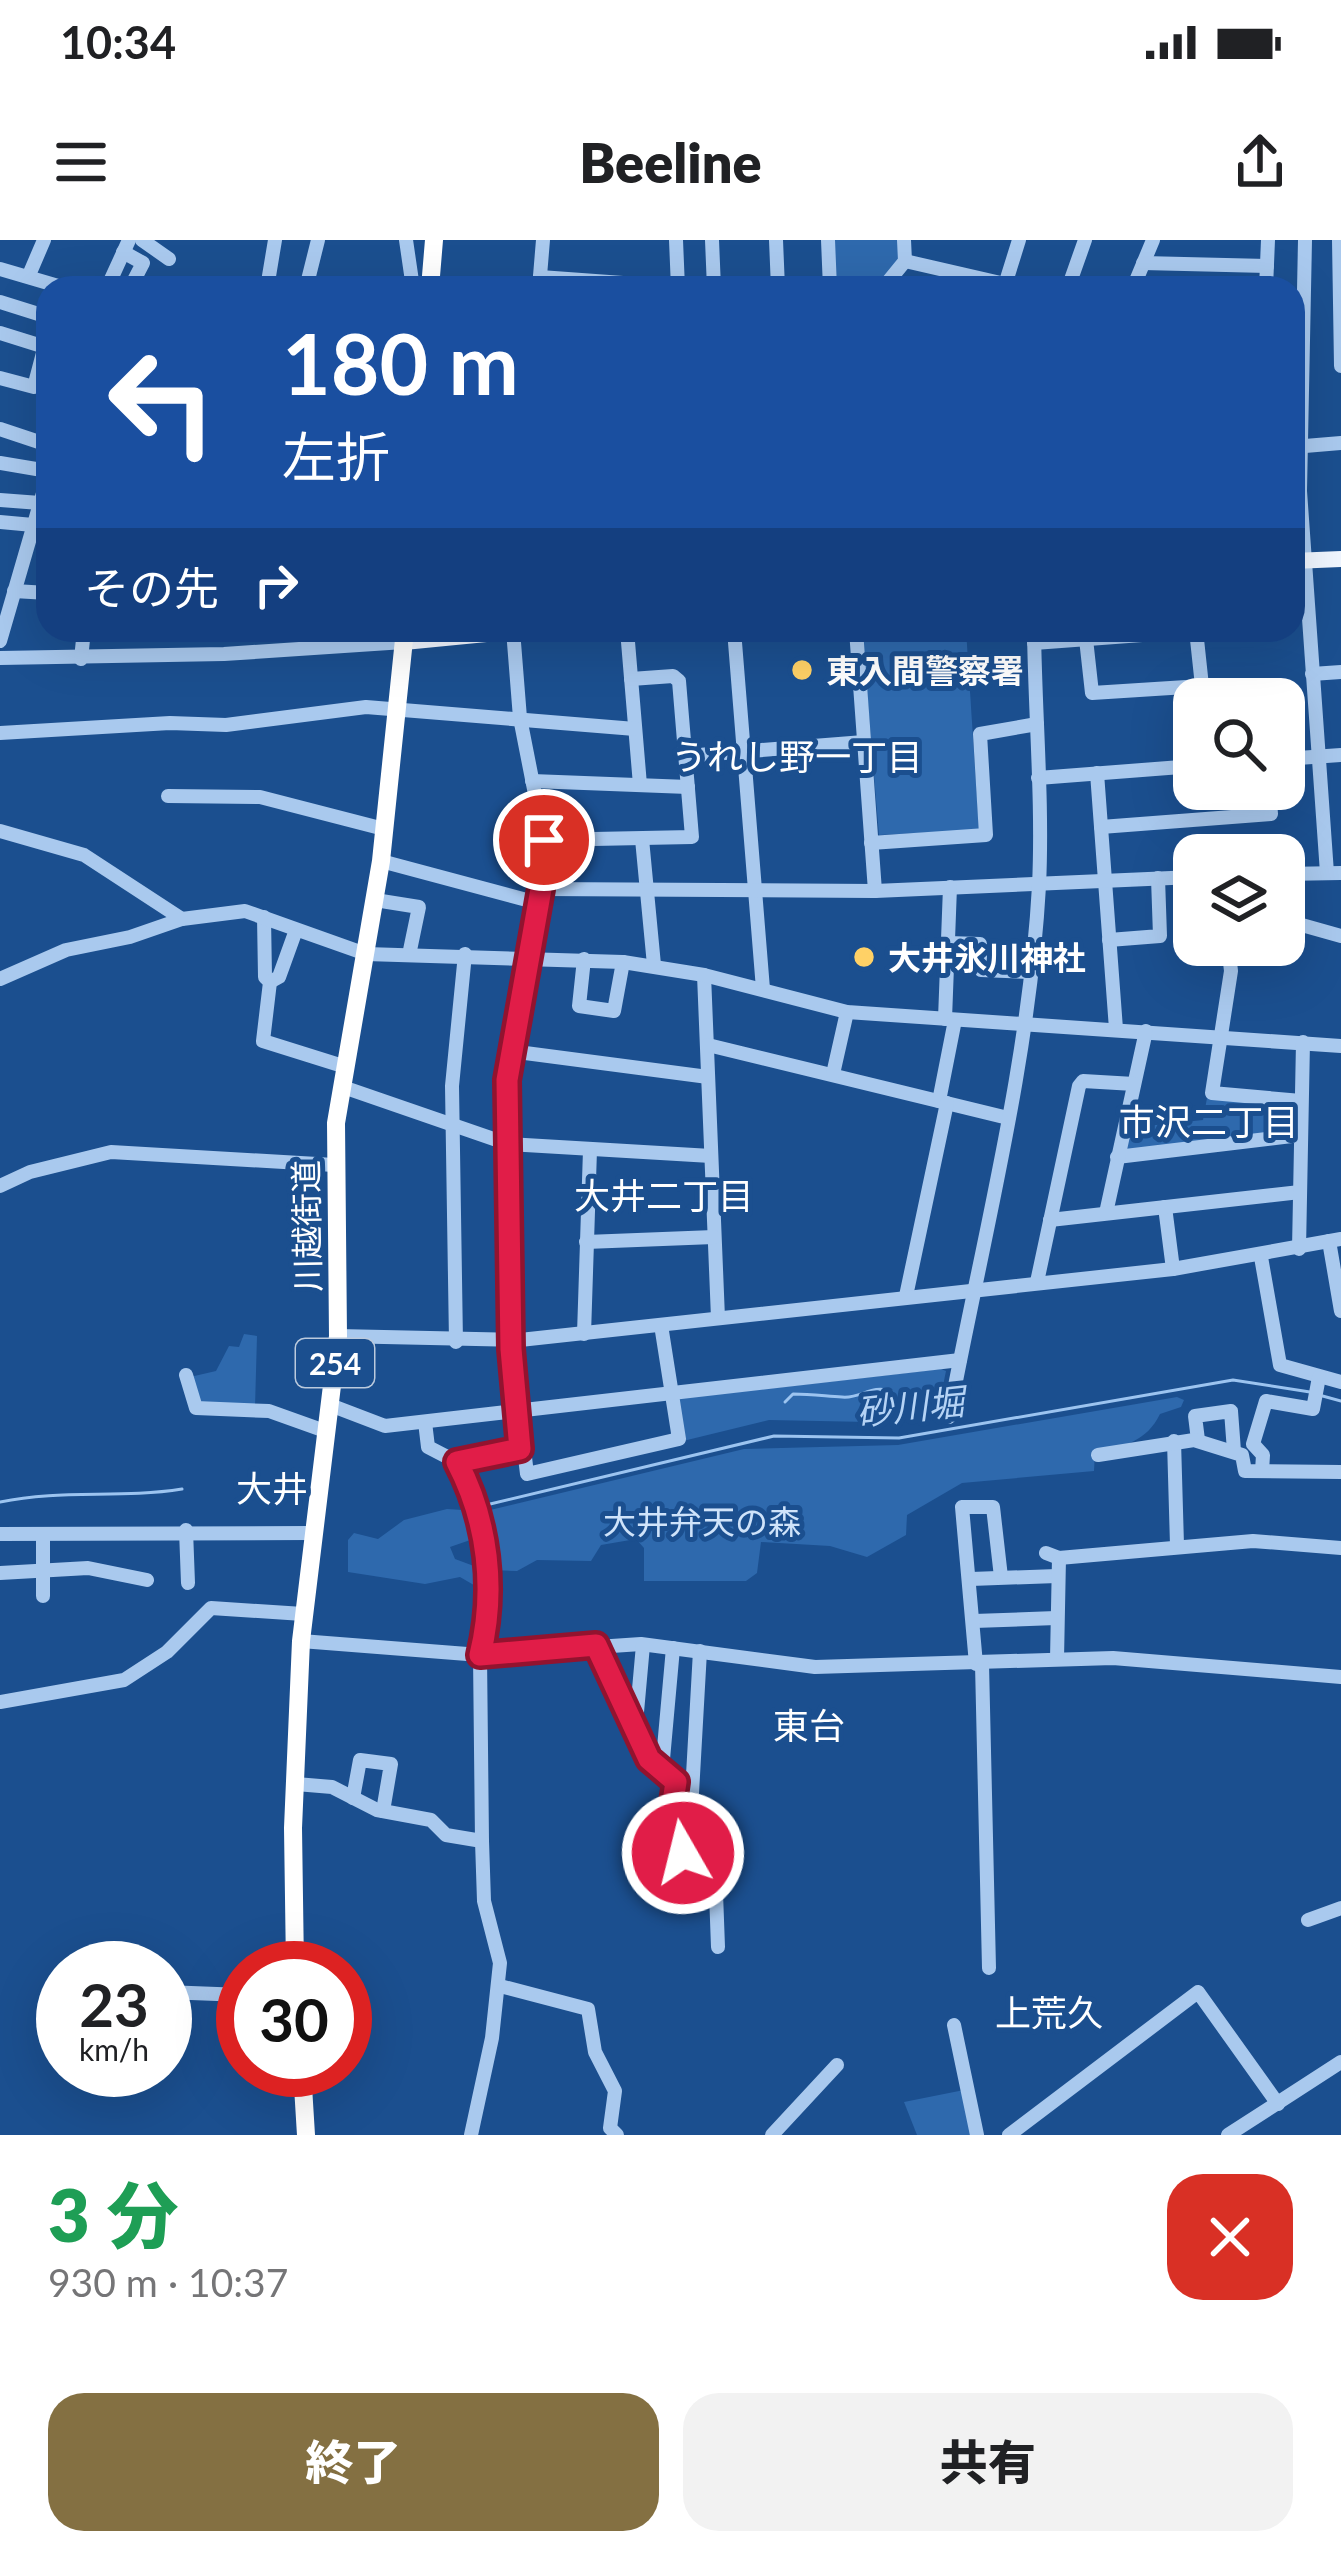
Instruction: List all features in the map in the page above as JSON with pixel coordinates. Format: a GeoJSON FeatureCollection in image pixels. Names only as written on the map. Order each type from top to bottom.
{"type":"FeatureCollection","features":[{"type":"Feature","properties":{"kind":"highway"},"geometry":{"type":"LineString","coordinates":[[431,276],[434,240]]}},
{"type":"Feature","properties":{"kind":"highway","name":"川越街道"},"geometry":{"type":"LineString","coordinates":[[296,1941],[301,1641],[310,1533],[338,1336],[334,1165],[381,861],[404,642]]}},
{"type":"Feature","properties":{"kind":"highway"},"geometry":{"type":"LineString","coordinates":[[304,2097],[306,2132]]}},
{"type":"Feature","properties":{"kind":"main road"},"geometry":{"type":"LineString","coordinates":[[1305,560],[1341,559]]}},
{"type":"Feature","properties":{"kind":"street"},"geometry":{"type":"LineString","coordinates":[[29,275],[44,240]]}},
{"type":"Feature","properties":{"kind":"street"},"geometry":{"type":"LineString","coordinates":[[142,240],[169,259]]}},
{"type":"Feature","properties":{"kind":"street"},"geometry":{"type":"LineString","coordinates":[[269,276],[275,240]]}},
{"type":"Feature","properties":{"kind":"street"},"geometry":{"type":"LineString","coordinates":[[309,276],[318,240]]}},
{"type":"Feature","properties":{"kind":"street"},"geometry":{"type":"LineString","coordinates":[[406,240],[411,276]]}},
{"type":"Feature","properties":{"kind":"street"},"geometry":{"type":"LineString","coordinates":[[540,276],[543,240]]}},
{"type":"Feature","properties":{"kind":"street"},"geometry":{"type":"LineString","coordinates":[[676,240],[678,276]]}},
{"type":"Feature","properties":{"kind":"street"},"geometry":{"type":"LineString","coordinates":[[712,240],[714,276]]}},
{"type":"Feature","properties":{"kind":"street"},"geometry":{"type":"LineString","coordinates":[[776,240],[778,276]]}},
{"type":"Feature","properties":{"kind":"street"},"geometry":{"type":"LineString","coordinates":[[828,240],[830,276]]}},
{"type":"Feature","properties":{"kind":"street"},"geometry":{"type":"LineString","coordinates":[[893,276],[905,261],[904,240]]}},
{"type":"Feature","properties":{"kind":"street"},"geometry":{"type":"LineString","coordinates":[[1007,276],[1016,240]]}},
{"type":"Feature","properties":{"kind":"street"},"geometry":{"type":"LineString","coordinates":[[1072,276],[1085,240]]}},
{"type":"Feature","properties":{"kind":"street"},"geometry":{"type":"LineString","coordinates":[[1138,276],[1153,240]]}},
{"type":"Feature","properties":{"kind":"street"},"geometry":{"type":"LineString","coordinates":[[1267,276],[1268,240]]}},
{"type":"Feature","properties":{"kind":"street"},"geometry":{"type":"LineString","coordinates":[[1302,276],[1305,240]]}},
{"type":"Feature","properties":{"kind":"street"},"geometry":{"type":"LineString","coordinates":[[1340,240],[1341,366]]}},
{"type":"Feature","properties":{"kind":"street"},"geometry":{"type":"LineString","coordinates":[[112,276],[126,246],[143,263],[136,276]]}},
{"type":"Feature","properties":{"kind":"street"},"geometry":{"type":"LineString","coordinates":[[905,261],[965,276]]}},
{"type":"Feature","properties":{"kind":"street"},"geometry":{"type":"LineString","coordinates":[[1143,263],[1267,266]]}},
{"type":"Feature","properties":{"kind":"street"},"geometry":{"type":"LineString","coordinates":[[0,269],[36,278]]}},
{"type":"Feature","properties":{"kind":"street"},"geometry":{"type":"LineString","coordinates":[[0,302],[36,313]]}},
{"type":"Feature","properties":{"kind":"street"},"geometry":{"type":"LineString","coordinates":[[1305,325],[1340,326]]}},
{"type":"Feature","properties":{"kind":"street"},"geometry":{"type":"LineString","coordinates":[[0,334],[36,339]]}},
{"type":"Feature","properties":{"kind":"street"},"geometry":{"type":"LineString","coordinates":[[0,378],[34,387],[36,383]]}},
{"type":"Feature","properties":{"kind":"street"},"geometry":{"type":"LineString","coordinates":[[0,429],[36,441]]}},
{"type":"Feature","properties":{"kind":"street"},"geometry":{"type":"LineString","coordinates":[[1305,445],[1341,442]]}},
{"type":"Feature","properties":{"kind":"street"},"geometry":{"type":"LineString","coordinates":[[0,464],[36,472]]}},
{"type":"Feature","properties":{"kind":"street"},"geometry":{"type":"LineString","coordinates":[[0,500],[36,499]]}},
{"type":"Feature","properties":{"kind":"street"},"geometry":{"type":"LineString","coordinates":[[0,640],[36,518]]}},
{"type":"Feature","properties":{"kind":"street"},"geometry":{"type":"LineString","coordinates":[[0,523],[33,525]]}},
{"type":"Feature","properties":{"kind":"street"},"geometry":{"type":"LineString","coordinates":[[14,591],[36,592]]}},
{"type":"Feature","properties":{"kind":"street"},"geometry":{"type":"LineString","coordinates":[[1305,617],[1322,801],[1334,873]]}},
{"type":"Feature","properties":{"kind":"street"},"geometry":{"type":"LineString","coordinates":[[82,659],[83,642]]}},
{"type":"Feature","properties":{"kind":"street"},"geometry":{"type":"LineString","coordinates":[[0,658],[82,659],[321,642]]}},
{"type":"Feature","properties":{"kind":"street"},"geometry":{"type":"LineString","coordinates":[[514,642],[520,718],[544,840],[540,896],[510,1051],[508,1144],[511,1340],[520,1449],[531,1476],[679,1439],[668,1394],[661,1325]]}},
{"type":"Feature","properties":{"kind":"street"},"geometry":{"type":"LineString","coordinates":[[628,642],[640,785]]}},
{"type":"Feature","properties":{"kind":"street"},"geometry":{"type":"LineString","coordinates":[[735,642],[763,989]]}},
{"type":"Feature","properties":{"kind":"street"},"geometry":{"type":"LineString","coordinates":[[857,642],[875,891]]}},
{"type":"Feature","properties":{"kind":"street"},"geometry":{"type":"LineString","coordinates":[[949,1417],[1008,1118],[1031,972],[1039,882],[1034,642]]}},
{"type":"Feature","properties":{"kind":"street"},"geometry":{"type":"LineString","coordinates":[[1085,642],[1090,691],[1095,694],[1202,686],[1197,642]]}},
{"type":"Feature","properties":{"kind":"street"},"geometry":{"type":"LineString","coordinates":[[1312,674],[1341,672]]}},
{"type":"Feature","properties":{"kind":"street"},"geometry":{"type":"LineString","coordinates":[[544,840],[691,838],[678,679],[632,679]]}},
{"type":"Feature","properties":{"kind":"street"},"geometry":{"type":"LineString","coordinates":[[0,733],[170,722],[226,725],[301,712],[397,707],[635,729]]}},
{"type":"Feature","properties":{"kind":"street"},"geometry":{"type":"LineString","coordinates":[[871,843],[986,835],[980,734],[1037,724]]}},
{"type":"Feature","properties":{"kind":"street"},"geometry":{"type":"LineString","coordinates":[[686,756],[864,742]]}},
{"type":"Feature","properties":{"kind":"street"},"geometry":{"type":"LineString","coordinates":[[1305,758],[1341,754]]}},
{"type":"Feature","properties":{"kind":"street"},"geometry":{"type":"LineString","coordinates":[[1038,778],[1173,768]]}},
{"type":"Feature","properties":{"kind":"street"},"geometry":{"type":"LineString","coordinates":[[1097,773],[1116,1029]]}},
{"type":"Feature","properties":{"kind":"street"},"geometry":{"type":"LineString","coordinates":[[532,781],[688,787]]}},
{"type":"Feature","properties":{"kind":"street"},"geometry":{"type":"LineString","coordinates":[[168,796],[260,796],[385,829]]}},
{"type":"Feature","properties":{"kind":"street"},"geometry":{"type":"LineString","coordinates":[[1322,801],[1341,803]]}},
{"type":"Feature","properties":{"kind":"street"},"geometry":{"type":"LineString","coordinates":[[1101,827],[1270,814],[1270,810]]}},
{"type":"Feature","properties":{"kind":"street"},"geometry":{"type":"LineString","coordinates":[[0,831],[84,855],[182,919]]}},
{"type":"Feature","properties":{"kind":"street"},"geometry":{"type":"LineString","coordinates":[[642,839],[654,965]]}},
{"type":"Feature","properties":{"kind":"street"},"geometry":{"type":"LineString","coordinates":[[381,861],[540,896],[647,890],[875,891],[1173,878]]}},
{"type":"Feature","properties":{"kind":"street"},"geometry":{"type":"LineString","coordinates":[[1109,940],[1160,936],[1157,878]]}},
{"type":"Feature","properties":{"kind":"street"},"geometry":{"type":"LineString","coordinates":[[906,1296],[943,1102],[950,1019],[950,887]]}},
{"type":"Feature","properties":{"kind":"street"},"geometry":{"type":"LineString","coordinates":[[375,900],[419,907],[409,955]]}},
{"type":"Feature","properties":{"kind":"street"},"geometry":{"type":"LineString","coordinates":[[0,979],[66,950],[130,937],[182,919],[244,911],[366,954],[465,954],[654,965],[847,1012],[1341,1046]]}},
{"type":"Feature","properties":{"kind":"street"},"geometry":{"type":"LineString","coordinates":[[264,917],[265,977],[270,982]]}},
{"type":"Feature","properties":{"kind":"street"},"geometry":{"type":"LineString","coordinates":[[1305,926],[1341,936]]}},
{"type":"Feature","properties":{"kind":"street"},"geometry":{"type":"LineString","coordinates":[[270,982],[280,977],[296,930]]}},
{"type":"Feature","properties":{"kind":"street"},"geometry":{"type":"LineString","coordinates":[[948,943],[980,944],[981,970],[1031,972]]}},
{"type":"Feature","properties":{"kind":"street"},"geometry":{"type":"LineString","coordinates":[[456,1342],[454,1039],[465,954]]}},
{"type":"Feature","properties":{"kind":"street"},"geometry":{"type":"LineString","coordinates":[[584,959],[579,1006],[614,1011],[622,962]]}},
{"type":"Feature","properties":{"kind":"street"},"geometry":{"type":"LineString","coordinates":[[1231,966],[1212,1093],[1301,1101]]}},
{"type":"Feature","properties":{"kind":"street"},"geometry":{"type":"LineString","coordinates":[[704,975],[718,1318]]}},
{"type":"Feature","properties":{"kind":"street"},"geometry":{"type":"LineString","coordinates":[[270,982],[263,1041],[453,1128],[508,1144],[711,1156]]}},
{"type":"Feature","properties":{"kind":"street"},"geometry":{"type":"LineString","coordinates":[[833,1074],[847,1012]]}},
{"type":"Feature","properties":{"kind":"street"},"geometry":{"type":"LineString","coordinates":[[1106,1213],[1146,1031]]}},
{"type":"Feature","properties":{"kind":"street"},"geometry":{"type":"LineString","coordinates":[[1299,1249],[1303,1042]]}},
{"type":"Feature","properties":{"kind":"street"},"geometry":{"type":"LineString","coordinates":[[708,1045],[1008,1118]]}},
{"type":"Feature","properties":{"kind":"street"},"geometry":{"type":"LineString","coordinates":[[510,1051],[708,1077]]}},
{"type":"Feature","properties":{"kind":"street"},"geometry":{"type":"LineString","coordinates":[[1037,1282],[1078,1086],[1083,1081],[1134,1084]]}},
{"type":"Feature","properties":{"kind":"street"},"geometry":{"type":"LineString","coordinates":[[1118,1157],[1300,1136]]}},
{"type":"Feature","properties":{"kind":"street"},"geometry":{"type":"LineString","coordinates":[[584,1334],[590,1150]]}},
{"type":"Feature","properties":{"kind":"street"},"geometry":{"type":"LineString","coordinates":[[0,1186],[29,1172],[111,1153],[334,1165]]}},
{"type":"Feature","properties":{"kind":"street"},"geometry":{"type":"LineString","coordinates":[[1050,1220],[1300,1192]]}},
{"type":"Feature","properties":{"kind":"street"},"geometry":{"type":"LineString","coordinates":[[1165,1207],[1172,1269]]}},
{"type":"Feature","properties":{"kind":"street"},"geometry":{"type":"LineString","coordinates":[[586,1241],[714,1237]]}},
{"type":"Feature","properties":{"kind":"street"},"geometry":{"type":"LineString","coordinates":[[338,1336],[456,1342],[584,1334],[1172,1269],[1261,1257],[1335,1240],[1341,1311]]}},
{"type":"Feature","properties":{"kind":"street"},"geometry":{"type":"LineString","coordinates":[[1261,1257],[1280,1365],[1319,1380],[1341,1382]]}},
{"type":"Feature","properties":{"kind":"street"},"geometry":{"type":"LineString","coordinates":[[330,1405],[385,1426],[960,1360]]}},
{"type":"Feature","properties":{"kind":"street"},"geometry":{"type":"LineString","coordinates":[[186,1375],[196,1408],[269,1411],[325,1431]]}},
{"type":"Feature","properties":{"kind":"street"},"geometry":{"type":"LineString","coordinates":[[1262,1472],[1263,1455],[1253,1444],[1266,1401],[1314,1405],[1319,1380]]}},
{"type":"Feature","properties":{"kind":"street"},"geometry":{"type":"LineString","coordinates":[[1198,1440],[1195,1416],[1232,1412],[1234,1451]]}},
{"type":"Feature","properties":{"kind":"street"},"geometry":{"type":"LineString","coordinates":[[425,1422],[428,1447],[457,1462],[483,1520],[490,1625],[480,1655],[482,1841],[484,1901],[498,1949],[500,1986],[471,2135]]}},
{"type":"Feature","properties":{"kind":"street"},"geometry":{"type":"LineString","coordinates":[[1098,1455],[1198,1440],[1243,1455],[1246,1471],[1341,1472]]}},
{"type":"Feature","properties":{"kind":"street"},"geometry":{"type":"LineString","coordinates":[[1174,1441],[1177,1545]]}},
{"type":"Feature","properties":{"kind":"street"},"geometry":{"type":"LineString","coordinates":[[457,1462],[520,1449]]}},
{"type":"Feature","properties":{"kind":"street"},"geometry":{"type":"LineString","coordinates":[[989,1969],[979,1664],[962,1507],[993,1507],[1001,1577]]}},
{"type":"Feature","properties":{"kind":"street"},"geometry":{"type":"LineString","coordinates":[[186,1530],[188,1583]]}},
{"type":"Feature","properties":{"kind":"street"},"geometry":{"type":"LineString","coordinates":[[0,1534],[310,1533]]}},
{"type":"Feature","properties":{"kind":"street"},"geometry":{"type":"LineString","coordinates":[[43,1596],[44,1534]]}},
{"type":"Feature","properties":{"kind":"street"},"geometry":{"type":"LineString","coordinates":[[1057,1659],[1053,1555],[1253,1541],[1341,1548]]}},
{"type":"Feature","properties":{"kind":"street"},"geometry":{"type":"LineString","coordinates":[[0,1573],[88,1568],[147,1580]]}},
{"type":"Feature","properties":{"kind":"street"},"geometry":{"type":"LineString","coordinates":[[970,1579],[1057,1576]]}},
{"type":"Feature","properties":{"kind":"street"},"geometry":{"type":"LineString","coordinates":[[0,1702],[124,1680],[167,1652],[211,1609],[303,1614]]}},
{"type":"Feature","properties":{"kind":"street"},"geometry":{"type":"LineString","coordinates":[[974,1621],[1056,1618]]}},
{"type":"Feature","properties":{"kind":"street"},"geometry":{"type":"LineString","coordinates":[[301,1641],[480,1655],[643,1645],[801,1667],[1136,1659],[1341,1677]]}},
{"type":"Feature","properties":{"kind":"street"},"geometry":{"type":"LineString","coordinates":[[596,1645],[649,1759],[676,1782],[671,1815],[683,1853],[716,1893],[718,1947]]}},
{"type":"Feature","properties":{"kind":"street"},"geometry":{"type":"LineString","coordinates":[[635,1726],[643,1645]]}},
{"type":"Feature","properties":{"kind":"street"},"geometry":{"type":"LineString","coordinates":[[662,1770],[674,1648]]}},
{"type":"Feature","properties":{"kind":"street"},"geometry":{"type":"LineString","coordinates":[[677,1792],[692,1793],[700,1651]]}},
{"type":"Feature","properties":{"kind":"street"},"geometry":{"type":"LineString","coordinates":[[353,1798],[360,1760],[391,1764],[383,1811]]}},
{"type":"Feature","properties":{"kind":"street"},"geometry":{"type":"LineString","coordinates":[[296,1784],[332,1786],[383,1811],[431,1820],[446,1834],[482,1841]]}},
{"type":"Feature","properties":{"kind":"street"},"geometry":{"type":"LineString","coordinates":[[1308,1920],[1341,1908]]}},
{"type":"Feature","properties":{"kind":"street"},"geometry":{"type":"LineString","coordinates":[[500,1986],[588,2009],[596,2052],[615,2091],[610,2128],[617,2135]]}},
{"type":"Feature","properties":{"kind":"street"},"geometry":{"type":"LineString","coordinates":[[1009,2135],[1198,1993],[1278,2104]]}},
{"type":"Feature","properties":{"kind":"street"},"geometry":{"type":"LineString","coordinates":[[954,2024],[977,2135]]}},
{"type":"Feature","properties":{"kind":"street"},"geometry":{"type":"LineString","coordinates":[[1228,2135],[1341,2062]]}},
{"type":"Feature","properties":{"kind":"street"},"geometry":{"type":"LineString","coordinates":[[772,2135],[837,2066]]}},
{"type":"Feature","properties":{"kind":"green space"},"geometry":{"type":"Polygon","coordinates":[[[833,240],[899,240],[900,261],[888,276],[835,276],[833,240]]]}},
{"type":"Feature","properties":{"kind":"green space"},"geometry":{"type":"Polygon","coordinates":[[[863,642],[967,642],[979,830],[879,835],[863,642]]]}},
{"type":"Feature","properties":{"kind":"green space"},"geometry":{"type":"Polygon","coordinates":[[[1207,1098],[1294,1105],[1297,1130],[1124,1150],[1128,1128],[1203,1120],[1207,1098]]]}},
{"type":"Feature","properties":{"kind":"green space"},"geometry":{"type":"Polygon","coordinates":[[[244,1334],[257,1336],[255,1407],[200,1406],[190,1377],[216,1371],[229,1346],[239,1347],[244,1334]]]}},
{"type":"Feature","properties":{"kind":"green space"},"geometry":{"type":"Polygon","coordinates":[[[946,1371],[937,1415],[869,1422],[769,1420],[683,1441],[675,1399],[946,1371]]]}},
{"type":"Feature","properties":{"kind":"green space","name":"大井弁天の森"},"geometry":{"type":"Polygon","coordinates":[[[1177,1397],[1184,1400],[1181,1407],[1160,1414],[1141,1437],[1095,1452],[1094,1471],[962,1483],[907,1515],[906,1535],[867,1557],[830,1546],[761,1542],[757,1573],[746,1581],[644,1581],[644,1548],[636,1539],[601,1545],[591,1561],[537,1560],[517,1571],[487,1570],[486,1511],[744,1449],[898,1445],[1177,1397]]]}},
{"type":"Feature","properties":{"kind":"green space"},"geometry":{"type":"Polygon","coordinates":[[[447,1509],[478,1511],[479,1537],[450,1547],[455,1559],[482,1569],[484,1585],[479,1588],[460,1577],[425,1584],[348,1572],[348,1540],[354,1533],[378,1539],[404,1520],[447,1509]]]}},
{"type":"Feature","properties":{"kind":"green space"},"geometry":{"type":"Polygon","coordinates":[[[964,2090],[973,2135],[917,2135],[904,2102],[964,2090]]]}},
{"type":"Feature","properties":{"kind":"waterway","name":"砂川堀"},"geometry":{"type":"LineString","coordinates":[[486,1505],[774,1436],[899,1438],[1233,1380],[1310,1392]]}},
{"type":"Feature","properties":{"kind":"waterway"},"geometry":{"type":"LineString","coordinates":[[785,1402],[793,1394],[849,1397],[878,1389],[891,1391]]}},
{"type":"Feature","properties":{"kind":"waterway","name":"砂川堀"},"geometry":{"type":"LineString","coordinates":[[1319,1395],[1341,1401]]}},
{"type":"Feature","properties":{"kind":"waterway","name":"砂川堀"},"geometry":{"type":"LineString","coordinates":[[0,1502],[182,1489]]}},
{"type":"Feature","properties":{"kind":"place","name":"東入間警察署"},"geometry":{"type":"Point","coordinates":[802,670]}},
{"type":"Feature","properties":{"kind":"place","name":"大井氷川神社"},"geometry":{"type":"Point","coordinates":[864,957]}},
{"type":"Feature","properties":{"kind":"district","name":"うれし野一丁目"},"geometry":{"type":"Point","coordinates":[797,756]}},
{"type":"Feature","properties":{"kind":"district","name":"市沢二丁目"},"geometry":{"type":"Point","coordinates":[1209,1121]}},
{"type":"Feature","properties":{"kind":"district","name":"大井二丁目"},"geometry":{"type":"Point","coordinates":[664,1195]}},
{"type":"Feature","properties":{"kind":"district","name":"大井"},"geometry":{"type":"Point","coordinates":[272,1488]}},
{"type":"Feature","properties":{"kind":"district","name":"東台"},"geometry":{"type":"Point","coordinates":[809,1725]}},
{"type":"Feature","properties":{"kind":"district","name":"上荒久"},"geometry":{"type":"Point","coordinates":[1049,2012]}},
{"type":"Feature","properties":{"kind":"route"},"geometry":{"type":"LineString","coordinates":[[544,840],[541,889],[507,1080],[511,1349],[520,1449],[457,1462],[483,1520],[490,1625],[480,1655],[596,1645],[649,1759],[676,1782],[671,1815],[683,1853]]}}]}
